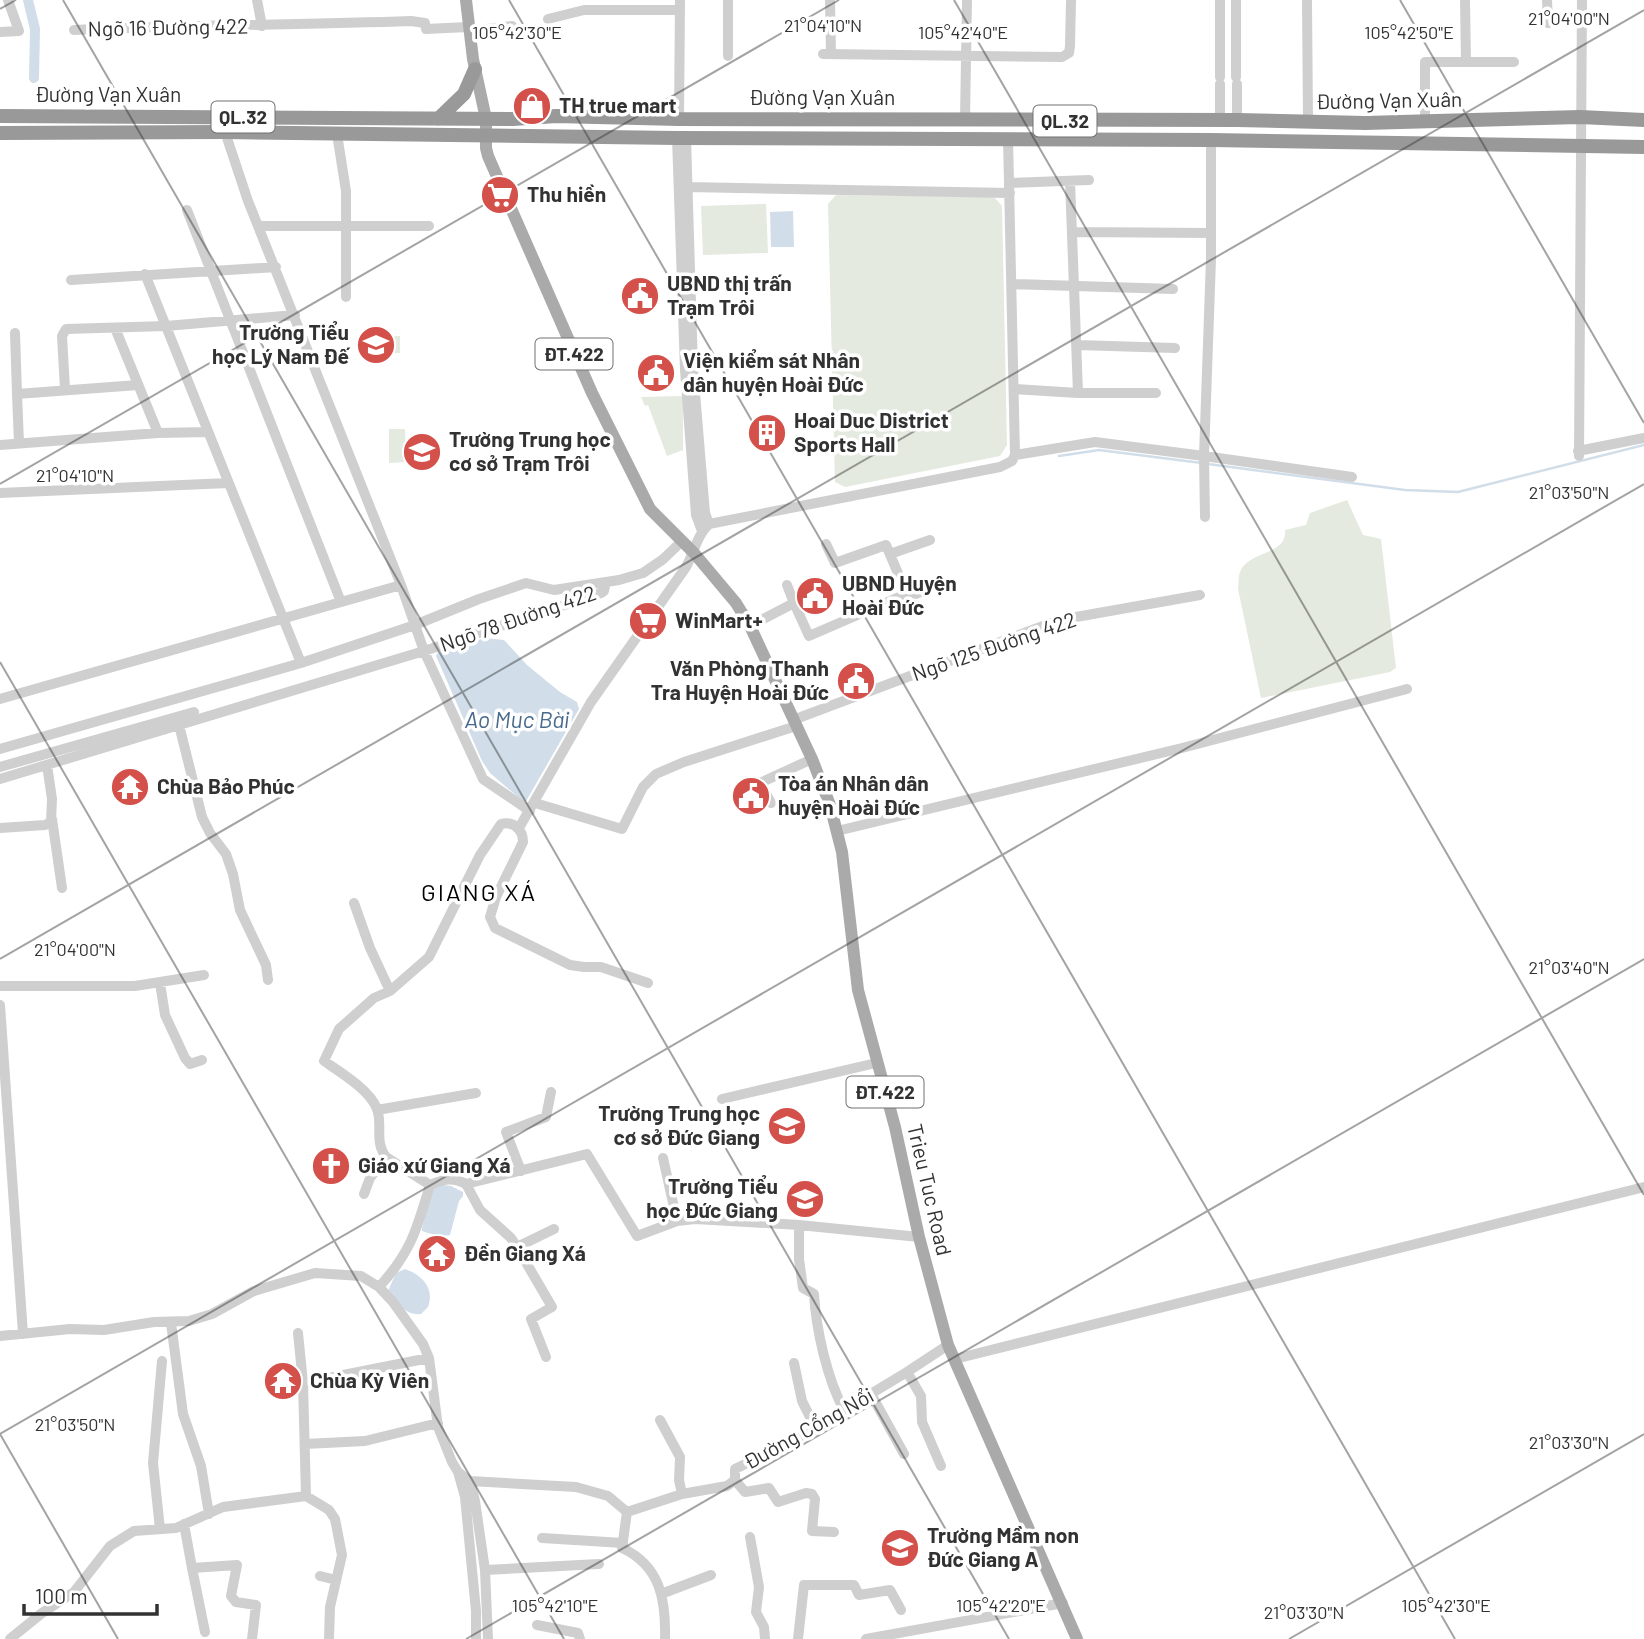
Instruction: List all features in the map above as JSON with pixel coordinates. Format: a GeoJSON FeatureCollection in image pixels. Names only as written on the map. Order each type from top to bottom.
{"type":"FeatureCollection","features":[{"type":"Feature","properties":{"kind":"highway"},"geometry":{"type":"LineString","coordinates":[[438,119],[464,94],[475,69]]}},
{"type":"Feature","properties":{"kind":"highway","name":"Đường Vạn Xuân"},"geometry":{"type":"LineString","coordinates":[[0,116],[486,119],[556,116],[679,119],[1237,120],[1308,123],[1580,117],[1644,120]]}},
{"type":"Feature","properties":{"kind":"highway"},"geometry":{"type":"LineString","coordinates":[[73,133],[74,116]]}},
{"type":"Feature","properties":{"kind":"highway"},"geometry":{"type":"LineString","coordinates":[[842,119],[843,138]]}},
{"type":"Feature","properties":{"kind":"highway","name":"Đường Vạn Xuân"},"geometry":{"type":"LineString","coordinates":[[0,133],[225,132],[682,138],[1008,138],[1644,147]]}},
{"type":"Feature","properties":{"kind":"main road","name":"ĐT.422"},"geometry":{"type":"LineString","coordinates":[[466,0],[475,69],[486,119],[488,156],[592,393],[650,509],[694,553]]}},
{"type":"Feature","properties":{"kind":"main road","name":"Trieu Tuc Road"},"geometry":{"type":"LineString","coordinates":[[694,553],[736,603],[750,626],[813,759],[830,805],[842,852],[858,990],[895,1127],[919,1237],[948,1345],[1077,1639]]}},
{"type":"Feature","properties":{"kind":"street"},"geometry":{"type":"LineString","coordinates":[[0,32],[19,32],[8,0]]}},
{"type":"Feature","properties":{"kind":"street","name":"Ngõ 16 Đường 422"},"geometry":{"type":"LineString","coordinates":[[257,0],[262,26]]}},
{"type":"Feature","properties":{"kind":"street"},"geometry":{"type":"LineString","coordinates":[[728,0],[728,56]]}},
{"type":"Feature","properties":{"kind":"street"},"geometry":{"type":"LineString","coordinates":[[830,0],[827,54],[1045,57],[1067,55],[1071,38],[1071,0]]}},
{"type":"Feature","properties":{"kind":"street"},"geometry":{"type":"LineString","coordinates":[[965,120],[967,0]]}},
{"type":"Feature","properties":{"kind":"street"},"geometry":{"type":"LineString","coordinates":[[1220,0],[1220,121]]}},
{"type":"Feature","properties":{"kind":"street"},"geometry":{"type":"LineString","coordinates":[[1236,0],[1237,120]]}},
{"type":"Feature","properties":{"kind":"street"},"geometry":{"type":"LineString","coordinates":[[1307,0],[1308,123]]}},
{"type":"Feature","properties":{"kind":"street"},"geometry":{"type":"LineString","coordinates":[[1465,0],[1466,62]]}},
{"type":"Feature","properties":{"kind":"street"},"geometry":{"type":"LineString","coordinates":[[1547,0],[1548,23]]}},
{"type":"Feature","properties":{"kind":"street"},"geometry":{"type":"LineString","coordinates":[[1582,0],[1578,454],[1644,438]]}},
{"type":"Feature","properties":{"kind":"street"},"geometry":{"type":"LineString","coordinates":[[548,19],[584,10],[680,5],[679,119]]}},
{"type":"Feature","properties":{"kind":"street","name":"Ngõ 16 Đường 422"},"geometry":{"type":"LineString","coordinates":[[74,30],[411,21],[425,23],[426,29],[512,26]]}},
{"type":"Feature","properties":{"kind":"street"},"geometry":{"type":"LineString","coordinates":[[1424,122],[1425,62],[1514,62]]}},
{"type":"Feature","properties":{"kind":"street"},"geometry":{"type":"LineString","coordinates":[[225,132],[424,651],[483,779],[532,807]]}},
{"type":"Feature","properties":{"kind":"street"},"geometry":{"type":"LineString","coordinates":[[337,134],[346,191],[346,297]]}},
{"type":"Feature","properties":{"kind":"street"},"geometry":{"type":"LineString","coordinates":[[519,828],[592,702],[694,553],[706,528],[693,369],[688,187],[682,138]]}},
{"type":"Feature","properties":{"kind":"street"},"geometry":{"type":"LineString","coordinates":[[682,138],[685,370],[696,515],[706,528]]}},
{"type":"Feature","properties":{"kind":"street"},"geometry":{"type":"LineString","coordinates":[[706,528],[1000,467],[1012,461],[1015,455],[1008,138]]}},
{"type":"Feature","properties":{"kind":"street"},"geometry":{"type":"LineString","coordinates":[[1205,517],[1211,140]]}},
{"type":"Feature","properties":{"kind":"street"},"geometry":{"type":"LineString","coordinates":[[688,187],[1010,188],[1089,180]]}},
{"type":"Feature","properties":{"kind":"street"},"geometry":{"type":"LineString","coordinates":[[1070,181],[1079,393]]}},
{"type":"Feature","properties":{"kind":"street"},"geometry":{"type":"LineString","coordinates":[[187,209],[341,602]]}},
{"type":"Feature","properties":{"kind":"street"},"geometry":{"type":"LineString","coordinates":[[259,226],[429,226]]}},
{"type":"Feature","properties":{"kind":"street"},"geometry":{"type":"LineString","coordinates":[[1072,232],[1211,233]]}},
{"type":"Feature","properties":{"kind":"street"},"geometry":{"type":"LineString","coordinates":[[71,280],[276,267]]}},
{"type":"Feature","properties":{"kind":"street"},"geometry":{"type":"LineString","coordinates":[[145,274],[301,663]]}},
{"type":"Feature","properties":{"kind":"street"},"geometry":{"type":"LineString","coordinates":[[1012,284],[1173,289]]}},
{"type":"Feature","properties":{"kind":"street"},"geometry":{"type":"LineString","coordinates":[[65,389],[64,331],[69,329],[166,326],[295,315]]}},
{"type":"Feature","properties":{"kind":"street"},"geometry":{"type":"LineString","coordinates":[[115,328],[158,433]]}},
{"type":"Feature","properties":{"kind":"street"},"geometry":{"type":"LineString","coordinates":[[15,333],[19,443]]}},
{"type":"Feature","properties":{"kind":"street"},"geometry":{"type":"LineString","coordinates":[[1077,345],[1175,348]]}},
{"type":"Feature","properties":{"kind":"street"},"geometry":{"type":"LineString","coordinates":[[17,394],[138,384]]}},
{"type":"Feature","properties":{"kind":"street"},"geometry":{"type":"LineString","coordinates":[[1014,389],[1079,393],[1156,393]]}},
{"type":"Feature","properties":{"kind":"street"},"geometry":{"type":"LineString","coordinates":[[0,445],[158,433],[208,432]]}},
{"type":"Feature","properties":{"kind":"street"},"geometry":{"type":"LineString","coordinates":[[1015,455],[1094,442],[1352,477]]}},
{"type":"Feature","properties":{"kind":"street"},"geometry":{"type":"LineString","coordinates":[[0,493],[228,483]]}},
{"type":"Feature","properties":{"kind":"street"},"geometry":{"type":"LineString","coordinates":[[890,554],[930,540]]}},
{"type":"Feature","properties":{"kind":"street"},"geometry":{"type":"LineString","coordinates":[[0,749],[301,663],[415,625],[479,598],[526,583],[554,590],[643,573],[662,561],[682,541]]}},
{"type":"Feature","properties":{"kind":"street"},"geometry":{"type":"LineString","coordinates":[[826,544],[835,563],[886,545],[908,597],[940,584]]}},
{"type":"Feature","properties":{"kind":"street","name":"Ngõ 78 Đường 422"},"geometry":{"type":"LineString","coordinates":[[0,779],[561,607],[601,593],[606,582]]}},
{"type":"Feature","properties":{"kind":"street"},"geometry":{"type":"LineString","coordinates":[[787,585],[809,636],[906,594]]}},
{"type":"Feature","properties":{"kind":"street"},"geometry":{"type":"LineString","coordinates":[[0,699],[401,586]]}},
{"type":"Feature","properties":{"kind":"street"},"geometry":{"type":"LineString","coordinates":[[554,590],[561,607]]}},
{"type":"Feature","properties":{"kind":"street","name":"Ngõ 125 Đường 422"},"geometry":{"type":"LineString","coordinates":[[532,807],[622,829],[643,787],[656,774],[684,762],[795,723],[1059,620],[1200,594]]}},
{"type":"Feature","properties":{"kind":"street"},"geometry":{"type":"LineString","coordinates":[[750,626],[794,603]]}},
{"type":"Feature","properties":{"kind":"street"},"geometry":{"type":"LineString","coordinates":[[837,831],[1182,748],[1407,689]]}},
{"type":"Feature","properties":{"kind":"street"},"geometry":{"type":"LineString","coordinates":[[0,767],[194,712]]}},
{"type":"Feature","properties":{"kind":"street"},"geometry":{"type":"LineString","coordinates":[[179,725],[202,817],[226,854],[240,910],[266,965],[268,979]]}},
{"type":"Feature","properties":{"kind":"street"},"geometry":{"type":"LineString","coordinates":[[771,803],[760,783],[813,759]]}},
{"type":"Feature","properties":{"kind":"street"},"geometry":{"type":"LineString","coordinates":[[47,765],[62,888]]}},
{"type":"Feature","properties":{"kind":"street"},"geometry":{"type":"LineString","coordinates":[[0,828],[45,825],[50,824],[52,819]]}},
{"type":"Feature","properties":{"kind":"street"},"geometry":{"type":"LineString","coordinates":[[430,1185],[386,1157],[381,1151],[377,1110],[358,1084],[324,1061],[339,1029],[374,998],[390,991],[429,957],[480,855],[497,828],[507,822],[519,828],[523,834],[523,842],[496,897],[490,917],[495,928],[570,965],[601,967],[648,983]]}},
{"type":"Feature","properties":{"kind":"street"},"geometry":{"type":"LineString","coordinates":[[354,903],[370,948],[390,991]]}},
{"type":"Feature","properties":{"kind":"street"},"geometry":{"type":"LineString","coordinates":[[0,986],[135,986],[204,975]]}},
{"type":"Feature","properties":{"kind":"street"},"geometry":{"type":"LineString","coordinates":[[160,983],[164,1015],[185,1058],[190,1064],[202,1060]]}},
{"type":"Feature","properties":{"kind":"street"},"geometry":{"type":"LineString","coordinates":[[0,1005],[5,1160],[23,1334]]}},
{"type":"Feature","properties":{"kind":"street"},"geometry":{"type":"LineString","coordinates":[[722,1099],[876,1063]]}},
{"type":"Feature","properties":{"kind":"street"},"geometry":{"type":"LineString","coordinates":[[521,1171],[506,1132],[545,1116],[551,1092]]}},
{"type":"Feature","properties":{"kind":"street"},"geometry":{"type":"LineString","coordinates":[[377,1110],[476,1093]]}},
{"type":"Feature","properties":{"kind":"street"},"geometry":{"type":"LineString","coordinates":[[466,1184],[587,1154],[636,1236],[677,1221],[724,1220],[919,1237]]}},
{"type":"Feature","properties":{"kind":"street"},"geometry":{"type":"LineString","coordinates":[[364,1195],[370,1178],[386,1157]]}},
{"type":"Feature","properties":{"kind":"street"},"geometry":{"type":"LineString","coordinates":[[663,1158],[677,1221]]}},
{"type":"Feature","properties":{"kind":"street"},"geometry":{"type":"LineString","coordinates":[[430,1185],[445,1179],[457,1179],[466,1184],[480,1210],[511,1238],[552,1307],[531,1319],[545,1357]]}},
{"type":"Feature","properties":{"kind":"street"},"geometry":{"type":"LineString","coordinates":[[379,1287],[397,1267],[414,1237],[430,1185]]}},
{"type":"Feature","properties":{"kind":"street"},"geometry":{"type":"LineString","coordinates":[[955,1359],[1644,1187]]}},
{"type":"Feature","properties":{"kind":"street"},"geometry":{"type":"LineString","coordinates":[[799,1225],[799,1259],[803,1288],[814,1294],[816,1319],[830,1378],[844,1410]]}},
{"type":"Feature","properties":{"kind":"street"},"geometry":{"type":"LineString","coordinates":[[517,1247],[554,1229]]}},
{"type":"Feature","properties":{"kind":"street"},"geometry":{"type":"LineString","coordinates":[[0,1336],[70,1329],[104,1330],[154,1322],[190,1321],[212,1314],[254,1291],[315,1273],[361,1276],[379,1287],[423,1345],[429,1358],[438,1423],[464,1486],[476,1611],[475,1639]]}},
{"type":"Feature","properties":{"kind":"street"},"geometry":{"type":"LineString","coordinates":[[171,1323],[183,1415],[201,1466],[209,1514]]}},
{"type":"Feature","properties":{"kind":"street"},"geometry":{"type":"LineString","coordinates":[[298,1333],[303,1383],[306,1496]]}},
{"type":"Feature","properties":{"kind":"street","name":"Đường Cổng Nổi"},"geometry":{"type":"LineString","coordinates":[[628,1512],[682,1494],[727,1486],[735,1480],[736,1469],[756,1461],[872,1394],[948,1345]]}},
{"type":"Feature","properties":{"kind":"street"},"geometry":{"type":"LineString","coordinates":[[303,1383],[429,1358]]}},
{"type":"Feature","properties":{"kind":"street"},"geometry":{"type":"LineString","coordinates":[[160,1529],[153,1463],[162,1361]]}},
{"type":"Feature","properties":{"kind":"street"},"geometry":{"type":"LineString","coordinates":[[794,1363],[802,1401],[815,1427]]}},
{"type":"Feature","properties":{"kind":"street"},"geometry":{"type":"LineString","coordinates":[[907,1372],[921,1396],[922,1422],[941,1466]]}},
{"type":"Feature","properties":{"kind":"street"},"geometry":{"type":"LineString","coordinates":[[872,1394],[904,1454]]}},
{"type":"Feature","properties":{"kind":"street"},"geometry":{"type":"LineString","coordinates":[[660,1420],[680,1457],[679,1480],[682,1494]]}},
{"type":"Feature","properties":{"kind":"street"},"geometry":{"type":"LineString","coordinates":[[305,1444],[365,1441],[438,1423]]}},
{"type":"Feature","properties":{"kind":"street"},"geometry":{"type":"LineString","coordinates":[[458,1472],[470,1481],[576,1487],[608,1496],[628,1512],[622,1548],[635,1554],[656,1577],[666,1609],[665,1639]]}},
{"type":"Feature","properties":{"kind":"street"},"geometry":{"type":"LineString","coordinates":[[735,1480],[745,1492],[769,1488],[778,1502],[806,1493],[812,1494],[815,1499],[812,1531],[834,1532]]}},
{"type":"Feature","properties":{"kind":"street"},"geometry":{"type":"LineString","coordinates":[[470,1481],[485,1570],[488,1639]]}},
{"type":"Feature","properties":{"kind":"street"},"geometry":{"type":"LineString","coordinates":[[12,1638],[42,1613],[74,1592],[97,1560],[121,1538],[134,1531],[184,1524],[223,1507],[306,1496],[329,1510],[335,1519],[342,1555],[330,1607],[329,1639]]}},
{"type":"Feature","properties":{"kind":"street"},"geometry":{"type":"LineString","coordinates":[[184,1524],[205,1632]]}},
{"type":"Feature","properties":{"kind":"street"},"geometry":{"type":"LineString","coordinates":[[750,1537],[760,1587],[756,1612],[764,1627],[765,1639]]}},
{"type":"Feature","properties":{"kind":"street"},"geometry":{"type":"LineString","coordinates":[[542,1538],[623,1543]]}},
{"type":"Feature","properties":{"kind":"street"},"geometry":{"type":"LineString","coordinates":[[485,1570],[599,1564]]}},
{"type":"Feature","properties":{"kind":"street"},"geometry":{"type":"LineString","coordinates":[[192,1568],[237,1565],[231,1595],[236,1602],[256,1605],[251,1639]]}},
{"type":"Feature","properties":{"kind":"street"},"geometry":{"type":"LineString","coordinates":[[661,1594],[710,1575]]}},
{"type":"Feature","properties":{"kind":"street"},"geometry":{"type":"LineString","coordinates":[[320,1576],[336,1580]]}},
{"type":"Feature","properties":{"kind":"street"},"geometry":{"type":"LineString","coordinates":[[798,1639],[804,1585],[854,1585],[859,1595],[890,1590],[901,1610]]}},
{"type":"Feature","properties":{"kind":"street"},"geometry":{"type":"LineString","coordinates":[[866,1639],[892,1637],[1063,1603]]}},
{"type":"Feature","properties":{"kind":"street"},"geometry":{"type":"LineString","coordinates":[[537,1625],[578,1633],[580,1639]]}},
{"type":"Feature","properties":{"kind":"shaded area"},"geometry":{"type":"Polygon","coordinates":[[[836,195],[994,197],[1002,206],[1007,445],[1000,456],[845,487],[835,482],[828,204],[836,195]]]}},
{"type":"Feature","properties":{"kind":"shaded area"},"geometry":{"type":"Polygon","coordinates":[[[766,204],[768,253],[703,255],[701,206],[766,204]]]}},
{"type":"Feature","properties":{"kind":"shaded area"},"geometry":{"type":"Polygon","coordinates":[[[379,336],[400,336],[400,353],[379,354],[379,336]]]}},
{"type":"Feature","properties":{"kind":"shaded area"},"geometry":{"type":"Polygon","coordinates":[[[683,396],[683,450],[667,456],[648,405],[645,406],[641,397],[683,396]]]}},
{"type":"Feature","properties":{"kind":"shaded area"},"geometry":{"type":"Polygon","coordinates":[[[389,429],[405,429],[406,462],[389,463],[389,429]]]}},
{"type":"Feature","properties":{"kind":"shaded area"},"geometry":{"type":"Polygon","coordinates":[[[1347,500],[1363,535],[1381,539],[1396,668],[1390,672],[1261,698],[1238,589],[1240,572],[1251,560],[1280,544],[1285,530],[1306,525],[1310,513],[1347,500]]]}},
{"type":"Feature","properties":{"kind":"water"},"geometry":{"type":"Polygon","coordinates":[[[793,211],[794,247],[771,247],[770,212],[793,211]]]}},
{"type":"Feature","properties":{"kind":"water","name":"Ao Mục Bài"},"geometry":{"type":"Polygon","coordinates":[[[485,638],[504,640],[527,665],[577,702],[579,709],[525,803],[490,773],[482,761],[436,656],[438,652],[485,638]]]}},
{"type":"Feature","properties":{"kind":"water"},"geometry":{"type":"Polygon","coordinates":[[[443,1185],[463,1192],[450,1235],[447,1236],[422,1231],[433,1187],[443,1185]]]}},
{"type":"Feature","properties":{"kind":"water"},"geometry":{"type":"Polygon","coordinates":[[[405,1269],[422,1279],[428,1288],[430,1300],[428,1307],[421,1314],[406,1311],[388,1291],[396,1273],[405,1269]]]}},
{"type":"Feature","properties":{"kind":"waterway"},"geometry":{"type":"LineString","coordinates":[[28,0],[35,29],[34,78]]}},
{"type":"Feature","properties":{"kind":"waterway"},"geometry":{"type":"LineString","coordinates":[[1208,464],[1405,490],[1458,492],[1644,445]]}},
{"type":"Feature","properties":{"kind":"waterway"},"geometry":{"type":"LineString","coordinates":[[1059,456],[1099,450],[1202,463]]}},
{"type":"Feature","properties":{"kind":"place","name":"TH true mart"},"geometry":{"type":"Point","coordinates":[532,106]}},
{"type":"Feature","properties":{"kind":"place","name":"Thu hiền"},"geometry":{"type":"Point","coordinates":[500,195]}},
{"type":"Feature","properties":{"kind":"place","name":"UBND thị trấn Trạm Trôi"},"geometry":{"type":"Point","coordinates":[640,296]}},
{"type":"Feature","properties":{"kind":"place","name":"Trường Tiểu học Lý Nam Đế"},"geometry":{"type":"Point","coordinates":[376,345]}},
{"type":"Feature","properties":{"kind":"place","name":"Viện kiểm sát Nhân dân huyện Hoài Đức"},"geometry":{"type":"Point","coordinates":[656,373]}},
{"type":"Feature","properties":{"kind":"place","name":"Hoai Duc District Sports Hall"},"geometry":{"type":"Point","coordinates":[767,433]}},
{"type":"Feature","properties":{"kind":"place","name":"Trường Trung học cơ sở Trạm Trôi"},"geometry":{"type":"Point","coordinates":[422,452]}},
{"type":"Feature","properties":{"kind":"place","name":"UBND Huyện Hoài Đức"},"geometry":{"type":"Point","coordinates":[815,596]}},
{"type":"Feature","properties":{"kind":"place","name":"WinMart+"},"geometry":{"type":"Point","coordinates":[648,621]}},
{"type":"Feature","properties":{"kind":"place","name":"Văn Phòng Thanh Tra Huyện Hoài Đức"},"geometry":{"type":"Point","coordinates":[856,681]}},
{"type":"Feature","properties":{"kind":"place","name":"Chùa Bảo Phúc"},"geometry":{"type":"Point","coordinates":[130,787]}},
{"type":"Feature","properties":{"kind":"place","name":"Tòa án Nhân dân huyện Hoài Đức"},"geometry":{"type":"Point","coordinates":[751,796]}},
{"type":"Feature","properties":{"kind":"place","name":"Trường Trung học cơ sở Đức Giang"},"geometry":{"type":"Point","coordinates":[787,1126]}},
{"type":"Feature","properties":{"kind":"place","name":"Giáo xứ Giang Xá"},"geometry":{"type":"Point","coordinates":[331,1166]}},
{"type":"Feature","properties":{"kind":"place","name":"Trường Tiểu học Đức Giang"},"geometry":{"type":"Point","coordinates":[805,1199]}},
{"type":"Feature","properties":{"kind":"place","name":"Đền Giang Xá"},"geometry":{"type":"Point","coordinates":[437,1254]}},
{"type":"Feature","properties":{"kind":"place","name":"Chùa Kỳ Viên"},"geometry":{"type":"Point","coordinates":[283,1381]}},
{"type":"Feature","properties":{"kind":"place","name":"Trường Mầm non Đức Giang A"},"geometry":{"type":"Point","coordinates":[900,1548]}},
{"type":"Feature","properties":{"kind":"district","name":"GIANG XÁ"},"geometry":{"type":"Point","coordinates":[479,893]}}]}
